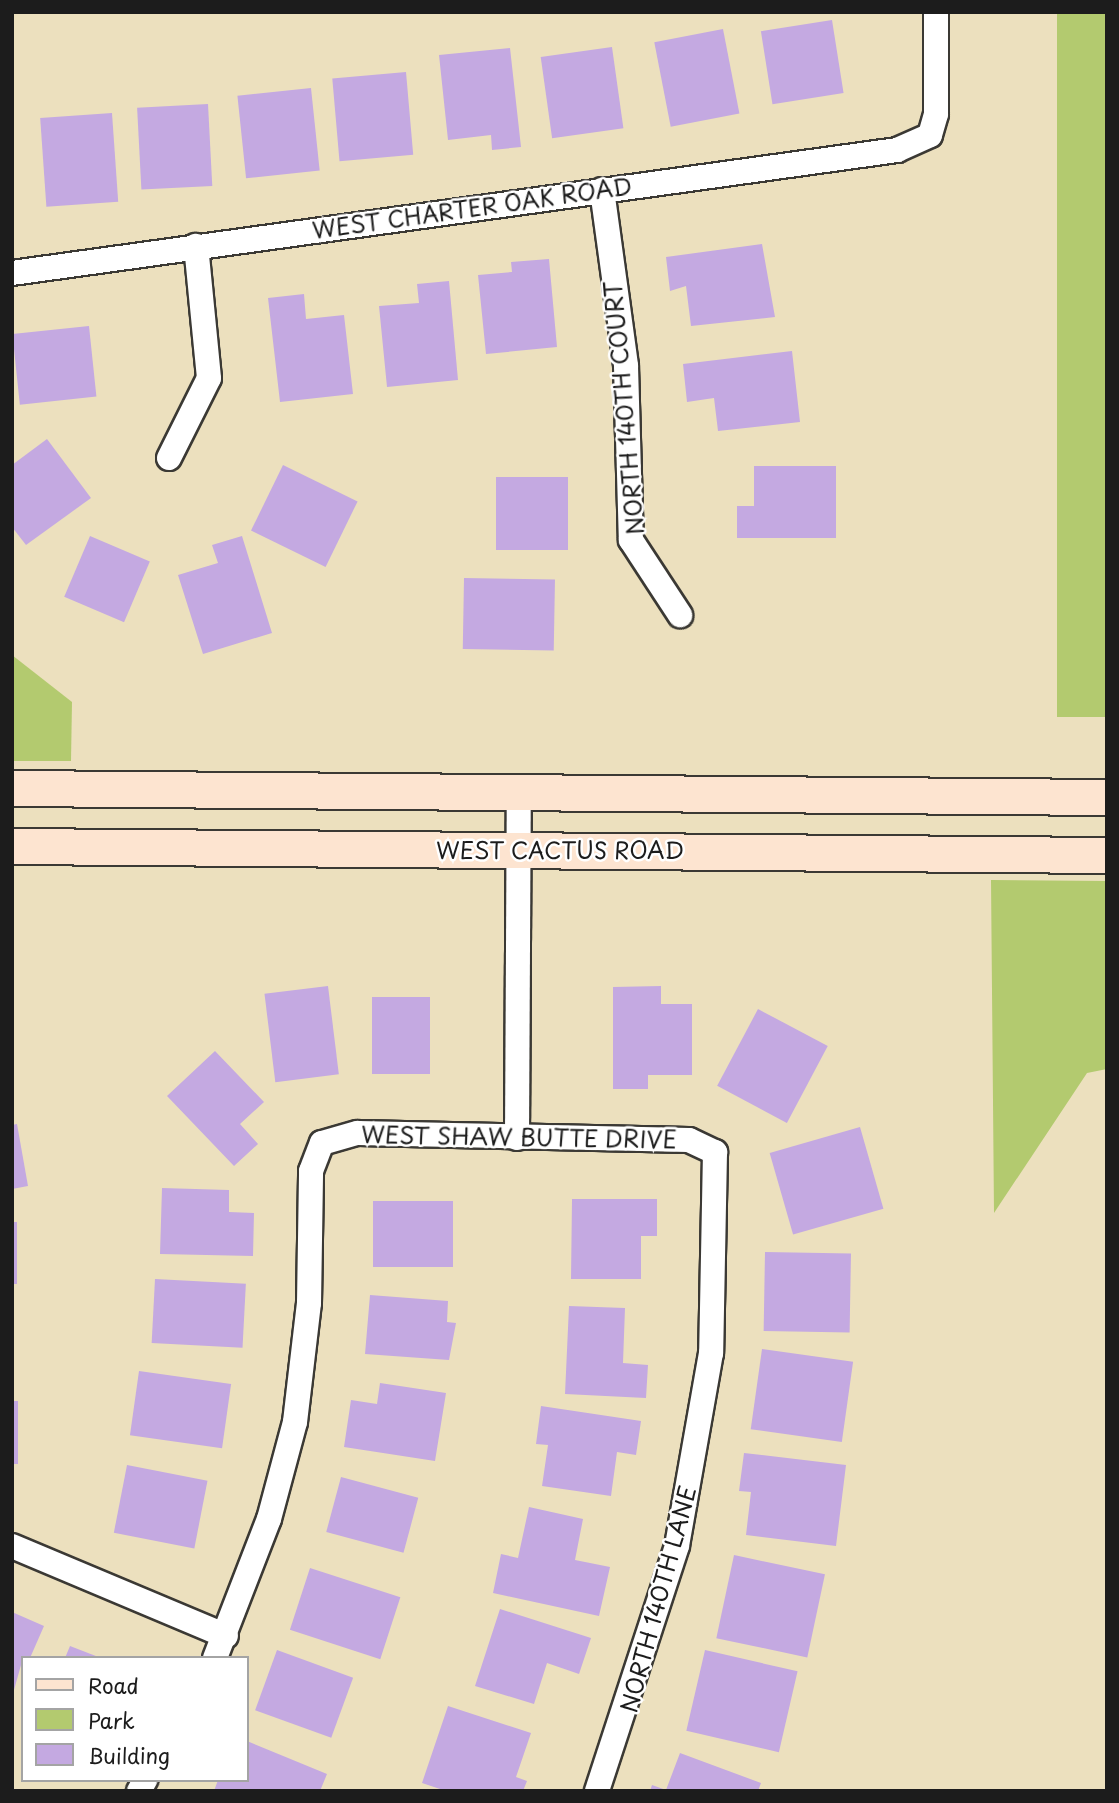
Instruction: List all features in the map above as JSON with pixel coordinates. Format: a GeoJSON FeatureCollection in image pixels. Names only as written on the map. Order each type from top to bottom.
{"type":"FeatureCollection","features":[{"type":"Feature","properties":{"kind":"main road"},"geometry":{"type":"LineString","coordinates":[[12,788],[1107,797]]}},
{"type":"Feature","properties":{"kind":"main road","name":"WEST CACTUS ROAD"},"geometry":{"type":"LineString","coordinates":[[12,846],[1107,855]]}},
{"type":"Feature","properties":{"kind":"street","name":"WEST CHARTER OAK ROAD"},"geometry":{"type":"LineString","coordinates":[[12,273],[897,150],[930,135],[936,114],[936,12]]}},
{"type":"Feature","properties":{"kind":"street","name":"NORTH 140TH COURT"},"geometry":{"type":"LineString","coordinates":[[602,190],[626,366],[631,540],[680,615]]}},
{"type":"Feature","properties":{"kind":"street"},"geometry":{"type":"LineString","coordinates":[[169,458],[209,378],[196,246]]}},
{"type":"Feature","properties":{"kind":"street"},"geometry":{"type":"LineString","coordinates":[[517,1138],[519,793]]}},
{"type":"Feature","properties":{"kind":"street","name":"WEST SHAW BUTTE DRIVE"},"geometry":{"type":"LineString","coordinates":[[220,1647],[295,1422],[309,1303],[312,1171],[322,1143],[358,1133],[689,1140],[716,1152]]}},
{"type":"Feature","properties":{"kind":"street","name":"NORTH 140TH LANE"},"geometry":{"type":"LineString","coordinates":[[597,1791],[637,1684],[690,1486],[711,1353],[716,1152]]}},
{"type":"Feature","properties":{"kind":"street"},"geometry":{"type":"LineString","coordinates":[[12,1546],[220,1647]]}},
{"type":"Feature","properties":{"kind":"green space"},"geometry":{"type":"Polygon","coordinates":[[[1057,12],[1107,12],[1107,717],[1057,717],[1057,12]]]}},
{"type":"Feature","properties":{"kind":"green space"},"geometry":{"type":"Polygon","coordinates":[[[12,655],[72,702],[71,761],[12,761],[12,655]]]}},
{"type":"Feature","properties":{"kind":"green space"},"geometry":{"type":"Polygon","coordinates":[[[991,880],[1107,881],[1107,1069],[1087,1073],[994,1213],[991,880]]]}},
{"type":"Feature","properties":{"kind":"building"},"geometry":{"type":"Polygon","coordinates":[[[832,20],[844,93],[772,104],[761,31],[832,20]]]}},
{"type":"Feature","properties":{"kind":"building"},"geometry":{"type":"Polygon","coordinates":[[[723,29],[739,113],[671,127],[654,42],[723,29]]]}},
{"type":"Feature","properties":{"kind":"building"},"geometry":{"type":"Polygon","coordinates":[[[612,47],[623,128],[552,138],[541,57],[612,47]]]}},
{"type":"Feature","properties":{"kind":"building"},"geometry":{"type":"Polygon","coordinates":[[[510,48],[521,147],[492,150],[491,135],[448,140],[439,55],[510,48]]]}},
{"type":"Feature","properties":{"kind":"building"},"geometry":{"type":"Polygon","coordinates":[[[406,72],[413,155],[340,161],[332,78],[406,72]]]}},
{"type":"Feature","properties":{"kind":"building"},"geometry":{"type":"Polygon","coordinates":[[[311,88],[320,171],[246,178],[237,96],[311,88]]]}},
{"type":"Feature","properties":{"kind":"building"},"geometry":{"type":"Polygon","coordinates":[[[208,104],[212,186],[141,190],[137,108],[208,104]]]}},
{"type":"Feature","properties":{"kind":"building"},"geometry":{"type":"Polygon","coordinates":[[[112,113],[118,202],[46,207],[40,118],[112,113]]]}},
{"type":"Feature","properties":{"kind":"building"},"geometry":{"type":"Polygon","coordinates":[[[762,244],[775,317],[691,326],[686,286],[670,291],[666,257],[762,244]]]}},
{"type":"Feature","properties":{"kind":"building"},"geometry":{"type":"Polygon","coordinates":[[[549,259],[557,347],[486,354],[478,275],[512,272],[511,262],[549,259]]]}},
{"type":"Feature","properties":{"kind":"building"},"geometry":{"type":"Polygon","coordinates":[[[449,281],[458,380],[387,387],[379,306],[419,303],[417,284],[449,281]]]}},
{"type":"Feature","properties":{"kind":"building"},"geometry":{"type":"Polygon","coordinates":[[[304,294],[306,319],[344,315],[353,394],[280,402],[268,298],[304,294]]]}},
{"type":"Feature","properties":{"kind":"building"},"geometry":{"type":"Polygon","coordinates":[[[89,326],[96,397],[20,405],[12,334],[89,326]]]}},
{"type":"Feature","properties":{"kind":"building"},"geometry":{"type":"Polygon","coordinates":[[[792,351],[800,422],[718,431],[714,398],[687,402],[683,364],[792,351]]]}},
{"type":"Feature","properties":{"kind":"building"},"geometry":{"type":"Polygon","coordinates":[[[47,439],[91,498],[26,545],[12,527],[12,465],[47,439]]]}},
{"type":"Feature","properties":{"kind":"building"},"geometry":{"type":"Polygon","coordinates":[[[283,465],[358,501],[326,567],[251,531],[283,465]]]}},
{"type":"Feature","properties":{"kind":"building"},"geometry":{"type":"Polygon","coordinates":[[[754,466],[836,466],[836,538],[737,538],[737,506],[754,506],[754,466]]]}},
{"type":"Feature","properties":{"kind":"building"},"geometry":{"type":"Polygon","coordinates":[[[496,477],[568,477],[568,550],[496,550],[496,477]]]}},
{"type":"Feature","properties":{"kind":"building"},"geometry":{"type":"Polygon","coordinates":[[[90,536],[150,561],[124,622],[64,597],[90,536]]]}},
{"type":"Feature","properties":{"kind":"building"},"geometry":{"type":"Polygon","coordinates":[[[242,536],[272,633],[203,654],[178,575],[218,563],[212,545],[242,536]]]}},
{"type":"Feature","properties":{"kind":"building"},"geometry":{"type":"Polygon","coordinates":[[[464,578],[555,580],[554,651],[463,649],[464,578]]]}},
{"type":"Feature","properties":{"kind":"building"},"geometry":{"type":"Polygon","coordinates":[[[328,986],[339,1074],[275,1082],[264,994],[328,986]]]}},
{"type":"Feature","properties":{"kind":"building"},"geometry":{"type":"Polygon","coordinates":[[[661,986],[661,1004],[692,1004],[692,1075],[648,1075],[648,1089],[613,1089],[613,987],[661,986]]]}},
{"type":"Feature","properties":{"kind":"building"},"geometry":{"type":"Polygon","coordinates":[[[372,997],[430,997],[430,1074],[372,1074],[372,997]]]}},
{"type":"Feature","properties":{"kind":"building"},"geometry":{"type":"Polygon","coordinates":[[[758,1009],[828,1046],[787,1123],[717,1086],[758,1009]]]}},
{"type":"Feature","properties":{"kind":"building"},"geometry":{"type":"Polygon","coordinates":[[[215,1051],[264,1102],[240,1124],[258,1144],[234,1166],[167,1096],[215,1051]]]}},
{"type":"Feature","properties":{"kind":"building"},"geometry":{"type":"Polygon","coordinates":[[[17,1124],[28,1186],[12,1189],[12,1125],[17,1124]]]}},
{"type":"Feature","properties":{"kind":"building"},"geometry":{"type":"Polygon","coordinates":[[[860,1127],[883,1209],[793,1235],[770,1153],[860,1127]]]}},
{"type":"Feature","properties":{"kind":"building"},"geometry":{"type":"Polygon","coordinates":[[[162,1188],[229,1190],[229,1212],[254,1213],[253,1256],[160,1254],[162,1188]]]}},
{"type":"Feature","properties":{"kind":"building"},"geometry":{"type":"Polygon","coordinates":[[[572,1199],[657,1199],[657,1236],[641,1236],[641,1279],[571,1279],[572,1199]]]}},
{"type":"Feature","properties":{"kind":"building"},"geometry":{"type":"Polygon","coordinates":[[[373,1201],[453,1201],[453,1267],[373,1267],[373,1201]]]}},
{"type":"Feature","properties":{"kind":"building"},"geometry":{"type":"Polygon","coordinates":[[[12,1222],[17,1222],[17,1284],[12,1284],[12,1222]]]}},
{"type":"Feature","properties":{"kind":"building"},"geometry":{"type":"Polygon","coordinates":[[[765,1252],[851,1254],[850,1332],[764,1331],[765,1252]]]}},
{"type":"Feature","properties":{"kind":"building"},"geometry":{"type":"Polygon","coordinates":[[[155,1279],[246,1284],[243,1348],[152,1343],[155,1279]]]}},
{"type":"Feature","properties":{"kind":"building"},"geometry":{"type":"Polygon","coordinates":[[[370,1295],[448,1301],[447,1322],[456,1323],[449,1360],[365,1354],[370,1295]]]}},
{"type":"Feature","properties":{"kind":"building"},"geometry":{"type":"Polygon","coordinates":[[[569,1306],[625,1308],[623,1363],[648,1365],[646,1398],[565,1394],[569,1306]]]}},
{"type":"Feature","properties":{"kind":"building"},"geometry":{"type":"Polygon","coordinates":[[[762,1349],[853,1362],[842,1442],[751,1429],[762,1349]]]}},
{"type":"Feature","properties":{"kind":"building"},"geometry":{"type":"Polygon","coordinates":[[[139,1371],[231,1384],[222,1448],[130,1435],[139,1371]]]}},
{"type":"Feature","properties":{"kind":"building"},"geometry":{"type":"Polygon","coordinates":[[[380,1383],[446,1393],[435,1461],[344,1447],[351,1400],[377,1404],[380,1383]]]}},
{"type":"Feature","properties":{"kind":"building"},"geometry":{"type":"Polygon","coordinates":[[[12,1401],[18,1401],[18,1464],[12,1464],[12,1401]]]}},
{"type":"Feature","properties":{"kind":"building"},"geometry":{"type":"Polygon","coordinates":[[[541,1406],[641,1421],[636,1455],[617,1452],[611,1496],[542,1486],[548,1445],[536,1444],[541,1406]]]}},
{"type":"Feature","properties":{"kind":"building"},"geometry":{"type":"Polygon","coordinates":[[[744,1453],[846,1465],[836,1546],[746,1535],[751,1492],[739,1491],[744,1453]]]}},
{"type":"Feature","properties":{"kind":"building"},"geometry":{"type":"Polygon","coordinates":[[[127,1465],[207,1481],[194,1548],[114,1533],[127,1465]]]}},
{"type":"Feature","properties":{"kind":"building"},"geometry":{"type":"Polygon","coordinates":[[[341,1477],[418,1498],[404,1553],[326,1532],[341,1477]]]}},
{"type":"Feature","properties":{"kind":"building"},"geometry":{"type":"Polygon","coordinates":[[[529,1507],[583,1519],[575,1560],[610,1567],[599,1616],[493,1593],[501,1554],[518,1558],[529,1507]]]}},
{"type":"Feature","properties":{"kind":"building"},"geometry":{"type":"Polygon","coordinates":[[[734,1555],[825,1574],[807,1657],[716,1638],[734,1555]]]}},
{"type":"Feature","properties":{"kind":"building"},"geometry":{"type":"Polygon","coordinates":[[[310,1568],[400,1597],[380,1659],[290,1630],[310,1568]]]}},
{"type":"Feature","properties":{"kind":"building"},"geometry":{"type":"Polygon","coordinates":[[[500,1609],[591,1638],[579,1674],[547,1663],[534,1704],[475,1686],[500,1609]]]}},
{"type":"Feature","properties":{"kind":"building"},"geometry":{"type":"Polygon","coordinates":[[[12,1612],[44,1626],[31,1656],[21,1656],[12,1697],[12,1612]]]}},
{"type":"Feature","properties":{"kind":"building"},"geometry":{"type":"Polygon","coordinates":[[[70,1646],[96,1656],[66,1656],[70,1646]]]}},
{"type":"Feature","properties":{"kind":"building"},"geometry":{"type":"Polygon","coordinates":[[[277,1650],[353,1678],[331,1738],[255,1710],[277,1650]]]}},
{"type":"Feature","properties":{"kind":"building"},"geometry":{"type":"Polygon","coordinates":[[[705,1650],[798,1671],[779,1752],[686,1731],[705,1650]]]}},
{"type":"Feature","properties":{"kind":"building"},"geometry":{"type":"Polygon","coordinates":[[[448,1706],[531,1733],[516,1777],[527,1781],[523,1791],[446,1791],[422,1783],[448,1706]]]}},
{"type":"Feature","properties":{"kind":"building"},"geometry":{"type":"Polygon","coordinates":[[[248,1741],[327,1774],[320,1791],[214,1791],[217,1782],[248,1782],[248,1741]]]}},
{"type":"Feature","properties":{"kind":"building"},"geometry":{"type":"Polygon","coordinates":[[[680,1753],[761,1783],[758,1791],[650,1791],[652,1785],[666,1790],[680,1753]]]}}]}
